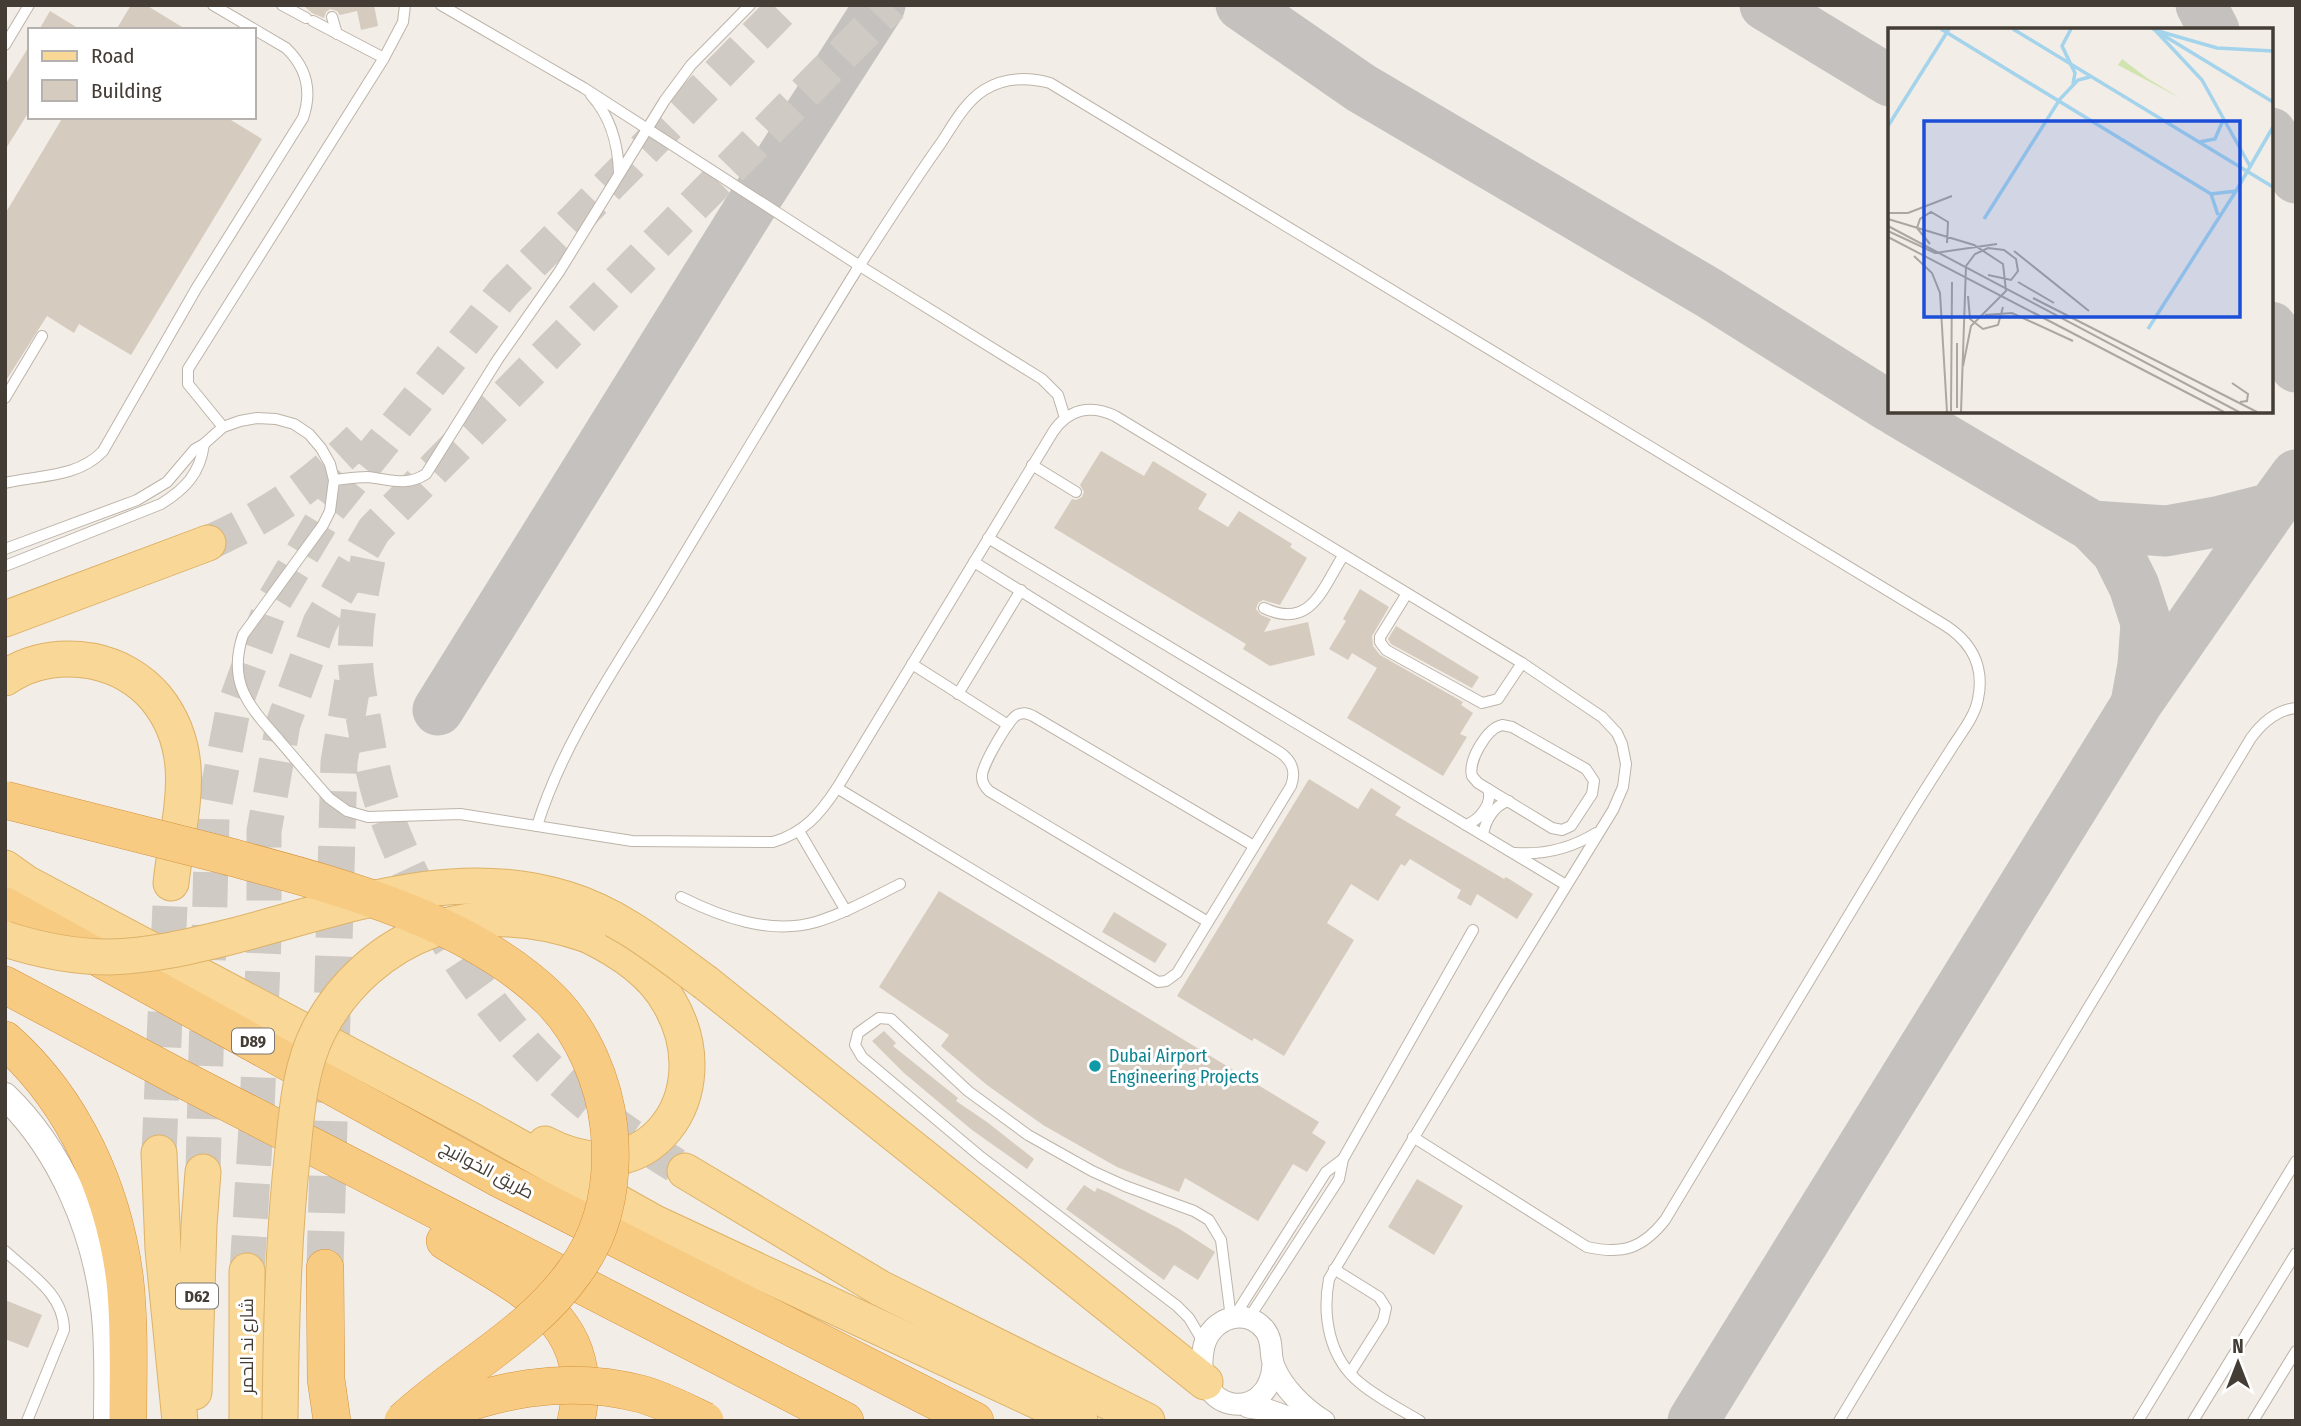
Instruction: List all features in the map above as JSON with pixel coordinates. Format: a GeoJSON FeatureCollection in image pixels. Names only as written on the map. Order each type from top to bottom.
{"type":"FeatureCollection","features":[{"type":"Feature","properties":{"kind":"highway"},"geometry":{"type":"LineString","coordinates":[[5,800],[318,881],[418,918],[480,946],[518,971],[552,1001],[579,1037],[604,1100],[610,1145],[609,1189],[597,1232],[576,1271],[547,1305],[403,1421]]}},
{"type":"Feature","properties":{"kind":"highway","name":"طريق الخوانيج"},"geometry":{"type":"LineString","coordinates":[[5,906],[500,1179],[975,1421]]}},
{"type":"Feature","properties":{"kind":"highway"},"geometry":{"type":"LineString","coordinates":[[5,985],[845,1421]]}},
{"type":"Feature","properties":{"kind":"highway"},"geometry":{"type":"LineString","coordinates":[[5,1040],[38,1075],[61,1106],[86,1150],[110,1209],[125,1283],[128,1421]]}},
{"type":"Feature","properties":{"kind":"highway"},"geometry":{"type":"LineString","coordinates":[[374,1178],[412,1217],[442,1239],[522,1287],[560,1326],[574,1350],[580,1378],[576,1421]]}},
{"type":"Feature","properties":{"kind":"highway"},"geometry":{"type":"LineString","coordinates":[[325,1268],[326,1379],[332,1421]]}},
{"type":"Feature","properties":{"kind":"highway"},"geometry":{"type":"LineString","coordinates":[[421,1421],[470,1401],[505,1391],[539,1385],[575,1384],[610,1387],[644,1395],[705,1421]]}},
{"type":"Feature","properties":{"kind":"main road"},"geometry":{"type":"LineString","coordinates":[[5,619],[208,543]]}},
{"type":"Feature","properties":{"kind":"main road"},"geometry":{"type":"LineString","coordinates":[[5,678],[35,663],[56,659],[75,658],[101,663],[126,673],[148,689],[166,710],[178,732],[185,777],[171,883]]}},
{"type":"Feature","properties":{"kind":"main road"},"geometry":{"type":"LineString","coordinates":[[5,868],[26,883],[471,1120],[653,1222],[1080,1421]]}},
{"type":"Feature","properties":{"kind":"main road"},"geometry":{"type":"LineString","coordinates":[[5,939],[81,956],[134,956],[188,947],[414,889],[461,884],[540,892],[588,907],[631,929],[706,983],[1205,1382]]}},
{"type":"Feature","properties":{"kind":"main road"},"geometry":{"type":"LineString","coordinates":[[280,1421],[288,1196],[304,1073],[310,1051],[330,1011],[350,985],[374,963],[417,935],[442,926],[498,918],[529,919],[559,925],[610,946],[646,975],[669,1002],[679,1022],[686,1046],[686,1087],[679,1107],[668,1125],[636,1153],[617,1160],[576,1157],[556,1150],[499,1121],[471,1120]]}},
{"type":"Feature","properties":{"kind":"main road"},"geometry":{"type":"LineString","coordinates":[[159,1153],[163,1249],[180,1421]]}},
{"type":"Feature","properties":{"kind":"main road"},"geometry":{"type":"LineString","coordinates":[[685,1171],[880,1287],[1147,1421]]}},
{"type":"Feature","properties":{"kind":"main road","name":"D62"},"geometry":{"type":"LineString","coordinates":[[193,1421],[203,1172]]}},
{"type":"Feature","properties":{"kind":"main road","name":"شارع ند الحمر"},"geometry":{"type":"LineString","coordinates":[[247,1271],[247,1421]]}},
{"type":"Feature","properties":{"kind":"street"},"geometry":{"type":"LineString","coordinates":[[5,1096],[39,1137],[63,1176],[83,1218],[96,1263],[104,1309],[107,1421]]}},
{"type":"Feature","properties":{"kind":"street"},"geometry":{"type":"LineString","coordinates":[[1248,1407],[1257,1403],[1270,1388],[1273,1364],[1269,1336],[1257,1322],[1238,1318],[1213,1328],[1205,1345],[1205,1382],[1214,1398],[1238,1408],[1268,1410],[1299,1421]]}},
{"type":"Feature","properties":{"kind":"street"},"geometry":{"type":"LineString","coordinates":[[1273,1364],[1294,1396],[1324,1421]]}},
{"type":"Feature","properties":{"kind":"lane"},"geometry":{"type":"LineString","coordinates":[[5,45],[30,5]]}},
{"type":"Feature","properties":{"kind":"lane"},"geometry":{"type":"LineString","coordinates":[[212,5],[252,28]]}},
{"type":"Feature","properties":{"kind":"lane"},"geometry":{"type":"LineString","coordinates":[[282,5],[293,8],[309,20],[384,58]]}},
{"type":"Feature","properties":{"kind":"lane"},"geometry":{"type":"LineString","coordinates":[[223,427],[188,384],[188,369],[384,58],[403,22],[405,5]]}},
{"type":"Feature","properties":{"kind":"lane"},"geometry":{"type":"LineString","coordinates":[[441,5],[647,127],[860,266],[1042,379],[1058,395],[1065,418]]}},
{"type":"Feature","properties":{"kind":"lane"},"geometry":{"type":"LineString","coordinates":[[334,480],[362,477],[405,482],[426,474],[498,359],[566,261],[647,127],[691,65],[750,5]]}},
{"type":"Feature","properties":{"kind":"lane"},"geometry":{"type":"LineString","coordinates":[[332,17],[337,34]]}},
{"type":"Feature","properties":{"kind":"lane"},"geometry":{"type":"LineString","coordinates":[[5,483],[78,469],[103,452],[196,289],[303,118],[307,108],[308,85],[305,74],[294,55],[256,31]]}},
{"type":"Feature","properties":{"kind":"lane"},"geometry":{"type":"LineString","coordinates":[[537,826],[551,787],[594,704],[912,183],[971,102],[984,90],[1016,79],[1050,83],[1959,634],[1971,649],[1979,666],[1981,685],[1978,704],[1969,720],[1654,1234],[1640,1244],[1622,1250],[1605,1251],[1587,1247],[1413,1137]]}},
{"type":"Feature","properties":{"kind":"lane"},"geometry":{"type":"LineString","coordinates":[[584,88],[597,102],[611,128],[619,156],[619,175]]}},
{"type":"Feature","properties":{"kind":"lane"},"geometry":{"type":"LineString","coordinates":[[5,398],[42,336]]}},
{"type":"Feature","properties":{"kind":"lane"},"geometry":{"type":"LineString","coordinates":[[5,549],[137,500],[167,482],[188,454],[223,427],[257,418],[276,419],[293,424],[309,434],[321,448],[334,480],[333,497],[323,525],[243,635],[237,668],[238,680],[246,701],[329,798],[347,811],[377,818],[460,814],[632,841],[773,842],[799,831],[820,813],[1053,432],[1065,418],[1084,410],[1095,409],[1115,416],[1522,663],[1602,717],[1617,733],[1626,764],[1623,787],[1613,810],[1334,1269],[1326,1293],[1326,1321],[1334,1348],[1350,1373],[1360,1383],[1420,1421]]}},
{"type":"Feature","properties":{"kind":"lane"},"geometry":{"type":"LineString","coordinates":[[5,566],[160,504],[194,476],[201,462],[204,444]]}},
{"type":"Feature","properties":{"kind":"lane"},"geometry":{"type":"LineString","coordinates":[[1032,465],[1076,492]]}},
{"type":"Feature","properties":{"kind":"lane"},"geometry":{"type":"LineString","coordinates":[[988,538],[1566,885]]}},
{"type":"Feature","properties":{"kind":"lane"},"geometry":{"type":"LineString","coordinates":[[1264,608],[1279,615],[1303,612],[1314,602],[1343,556]]}},
{"type":"Feature","properties":{"kind":"lane"},"geometry":{"type":"LineString","coordinates":[[837,788],[1158,982],[1166,981],[1177,973],[1291,786],[1294,771],[1287,758],[974,562]]}},
{"type":"Feature","properties":{"kind":"lane"},"geometry":{"type":"LineString","coordinates":[[958,694],[1021,590]]}},
{"type":"Feature","properties":{"kind":"lane"},"geometry":{"type":"LineString","coordinates":[[1406,594],[1380,637],[1386,650],[1482,703],[1498,699],[1522,663]]}},
{"type":"Feature","properties":{"kind":"lane"},"geometry":{"type":"LineString","coordinates":[[912,664],[1008,725]]}},
{"type":"Feature","properties":{"kind":"lane"},"geometry":{"type":"LineString","coordinates":[[1839,1421],[2251,738],[2261,725],[2274,715],[2296,708]]}},
{"type":"Feature","properties":{"kind":"lane"},"geometry":{"type":"LineString","coordinates":[[1208,922],[989,791],[983,782],[983,769],[1008,725],[1020,714],[1033,716],[1254,846]]}},
{"type":"Feature","properties":{"kind":"lane"},"geometry":{"type":"LineString","coordinates":[[1496,726],[1512,727],[1586,769],[1594,780],[1592,794],[1574,823],[1562,830],[1552,828],[1509,801],[1475,780],[1471,767],[1489,733],[1496,726]]}},
{"type":"Feature","properties":{"kind":"lane"},"geometry":{"type":"LineString","coordinates":[[1466,825],[1477,819],[1488,804],[1488,789]]}},
{"type":"Feature","properties":{"kind":"lane"},"geometry":{"type":"LineString","coordinates":[[1483,835],[1485,824],[1495,810],[1509,801]]}},
{"type":"Feature","properties":{"kind":"lane"},"geometry":{"type":"LineString","coordinates":[[799,831],[846,911]]}},
{"type":"Feature","properties":{"kind":"lane"},"geometry":{"type":"LineString","coordinates":[[1512,853],[1557,850],[1598,832]]}},
{"type":"Feature","properties":{"kind":"lane"},"geometry":{"type":"LineString","coordinates":[[681,897],[712,912],[744,922],[779,926],[813,923],[846,911],[900,884]]}},
{"type":"Feature","properties":{"kind":"lane"},"geometry":{"type":"LineString","coordinates":[[1238,1318],[1339,1180],[1343,1159],[1472,930]]}},
{"type":"Feature","properties":{"kind":"lane"},"geometry":{"type":"LineString","coordinates":[[1205,1345],[1189,1318],[1177,1306],[981,1157],[862,1058],[855,1045],[858,1033],[879,1018],[891,1019],[968,1091],[1028,1135],[1111,1180],[1202,1214],[1215,1227],[1221,1240],[1238,1318]]}},
{"type":"Feature","properties":{"kind":"lane"},"geometry":{"type":"LineString","coordinates":[[2138,1421],[2296,1161]]}},
{"type":"Feature","properties":{"kind":"lane"},"geometry":{"type":"LineString","coordinates":[[5,1251],[50,1293],[59,1304],[64,1317],[64,1330],[27,1421]]}},
{"type":"Feature","properties":{"kind":"lane"},"geometry":{"type":"LineString","coordinates":[[2193,1421],[2296,1253]]}},
{"type":"Feature","properties":{"kind":"lane"},"geometry":{"type":"LineString","coordinates":[[1334,1269],[1379,1297],[1386,1308],[1383,1321],[1350,1373]]}},
{"type":"Feature","properties":{"kind":"lane"},"geometry":{"type":"LineString","coordinates":[[2253,1421],[2296,1351]]}},
{"type":"Feature","properties":{"kind":"building"},"geometry":{"type":"Polygon","coordinates":[[[131,5],[146,5],[184,28],[117,28],[131,5]]]}},
{"type":"Feature","properties":{"kind":"building"},"geometry":{"type":"Polygon","coordinates":[[[303,5],[374,5],[378,26],[361,30],[357,11],[340,15],[330,9],[324,18],[303,5]]]}},
{"type":"Feature","properties":{"kind":"building"},"geometry":{"type":"Polygon","coordinates":[[[50,11],[78,28],[40,28],[50,11]]]}},
{"type":"Feature","properties":{"kind":"building"},"geometry":{"type":"Polygon","coordinates":[[[28,48],[28,113],[5,150],[5,85],[28,48]]]}},
{"type":"Feature","properties":{"kind":"building"},"geometry":{"type":"Polygon","coordinates":[[[62,119],[229,119],[262,139],[131,355],[79,324],[74,333],[47,316],[5,382],[5,214],[62,119]]]}},
{"type":"Feature","properties":{"kind":"building"},"geometry":{"type":"Polygon","coordinates":[[[1101,451],[1144,476],[1153,461],[1207,494],[1198,509],[1228,527],[1239,511],[1292,544],[1290,547],[1307,558],[1280,605],[1263,600],[1258,603],[1256,609],[1261,615],[1271,619],[1264,632],[1308,622],[1315,655],[1270,666],[1243,649],[1246,644],[1054,528],[1072,499],[1082,497],[1084,492],[1080,485],[1101,451]]]}},
{"type":"Feature","properties":{"kind":"building"},"geometry":{"type":"Polygon","coordinates":[[[1360,589],[1389,607],[1372,636],[1373,646],[1380,655],[1463,702],[1461,705],[1473,713],[1460,734],[1467,737],[1443,776],[1347,718],[1377,668],[1352,653],[1348,660],[1329,649],[1346,621],[1343,619],[1360,589]]]}},
{"type":"Feature","properties":{"kind":"building"},"geometry":{"type":"Polygon","coordinates":[[[1396,626],[1479,677],[1472,688],[1391,644],[1388,639],[1396,626]]]}},
{"type":"Feature","properties":{"kind":"building"},"geometry":{"type":"Polygon","coordinates":[[[1309,779],[1358,809],[1371,788],[1401,807],[1395,815],[1533,894],[1517,919],[1477,894],[1471,906],[1457,898],[1461,890],[1410,859],[1405,866],[1401,864],[1378,901],[1351,884],[1327,923],[1354,940],[1284,1056],[1254,1038],[1252,1041],[1177,996],[1309,779]]]}},
{"type":"Feature","properties":{"kind":"building","name":"Dubai Airport Engineering Projects"},"geometry":{"type":"Polygon","coordinates":[[[939,891],[1319,1122],[1312,1133],[1326,1142],[1307,1172],[1293,1164],[1258,1221],[1185,1178],[1179,1192],[1117,1167],[1043,1125],[987,1085],[941,1046],[949,1035],[879,987],[939,891]]]}},
{"type":"Feature","properties":{"kind":"building"},"geometry":{"type":"Polygon","coordinates":[[[1114,912],[1167,944],[1155,963],[1102,932],[1114,912]]]}},
{"type":"Feature","properties":{"kind":"building"},"geometry":{"type":"Polygon","coordinates":[[[884,1031],[896,1043],[893,1046],[958,1098],[956,1101],[1034,1159],[1027,1169],[972,1130],[904,1073],[872,1041],[884,1031]]]}},
{"type":"Feature","properties":{"kind":"building"},"geometry":{"type":"Polygon","coordinates":[[[1417,1179],[1463,1206],[1434,1255],[1388,1227],[1417,1179]]]}},
{"type":"Feature","properties":{"kind":"building"},"geometry":{"type":"Polygon","coordinates":[[[1084,1185],[1095,1192],[1097,1188],[1109,1193],[1178,1228],[1215,1252],[1198,1280],[1174,1265],[1164,1280],[1066,1209],[1084,1185]]]}},
{"type":"Feature","properties":{"kind":"building"},"geometry":{"type":"Polygon","coordinates":[[[5,1300],[42,1315],[28,1348],[5,1339],[5,1300]]]}},
{"type":"Feature","properties":{"kind":"taxiway"},"geometry":{"type":"LineString","coordinates":[[438,710],[756,198],[880,5]]}},
{"type":"Feature","properties":{"kind":"taxiway"},"geometry":{"type":"LineString","coordinates":[[1241,5],[1361,88],[1709,293],[1888,406]]}},
{"type":"Feature","properties":{"kind":"taxiway"},"geometry":{"type":"LineString","coordinates":[[1765,5],[1888,80]]}},
{"type":"Feature","properties":{"kind":"taxiway"},"geometry":{"type":"LineString","coordinates":[[2201,5],[2213,28]]}},
{"type":"Feature","properties":{"kind":"taxiway"},"geometry":{"type":"LineString","coordinates":[[2273,137],[2296,178]]}},
{"type":"Feature","properties":{"kind":"taxiway"},"geometry":{"type":"LineString","coordinates":[[2273,329],[2284,343],[2296,367]]}},
{"type":"Feature","properties":{"kind":"taxiway"},"geometry":{"type":"LineString","coordinates":[[1900,413],[2092,526],[2166,531],[2221,521],[2272,508],[2296,475]]}},
{"type":"Feature","properties":{"kind":"taxiway"},"geometry":{"type":"LineString","coordinates":[[1693,1421],[2137,703],[2272,508]]}},
{"type":"Feature","properties":{"kind":"taxiway"},"geometry":{"type":"LineString","coordinates":[[2091,525],[2117,552],[2134,586],[2146,623],[2137,698]]}},
{"type":"Feature","properties":{"kind":"tunnel"},"geometry":{"type":"LineString","coordinates":[[203,1172],[212,819],[233,710],[271,606],[329,509],[504,292],[786,5]]}},
{"type":"Feature","properties":{"kind":"tunnel"},"geometry":{"type":"LineString","coordinates":[[247,1271],[264,938],[264,831],[283,724],[320,623],[374,530],[891,5]]}},
{"type":"Feature","properties":{"kind":"tunnel"},"geometry":{"type":"LineString","coordinates":[[208,543],[251,522],[289,498],[324,472],[359,439]]}},
{"type":"Feature","properties":{"kind":"tunnel"},"geometry":{"type":"LineString","coordinates":[[368,559],[357,627],[355,655],[358,685],[380,797],[399,848],[418,888],[439,926],[488,1000],[546,1066],[603,1116],[685,1171]]}},
{"type":"Feature","properties":{"kind":"tunnel"},"geometry":{"type":"LineString","coordinates":[[325,1268],[339,762],[355,668]]}},
{"type":"Feature","properties":{"kind":"tunnel"},"geometry":{"type":"LineString","coordinates":[[159,1153],[171,883]]}},
{"type":"Feature","properties":{"kind":"place","name":"Dubai Airport Engineering Projects"},"geometry":{"type":"Point","coordinates":[1095,1066]}}]}
